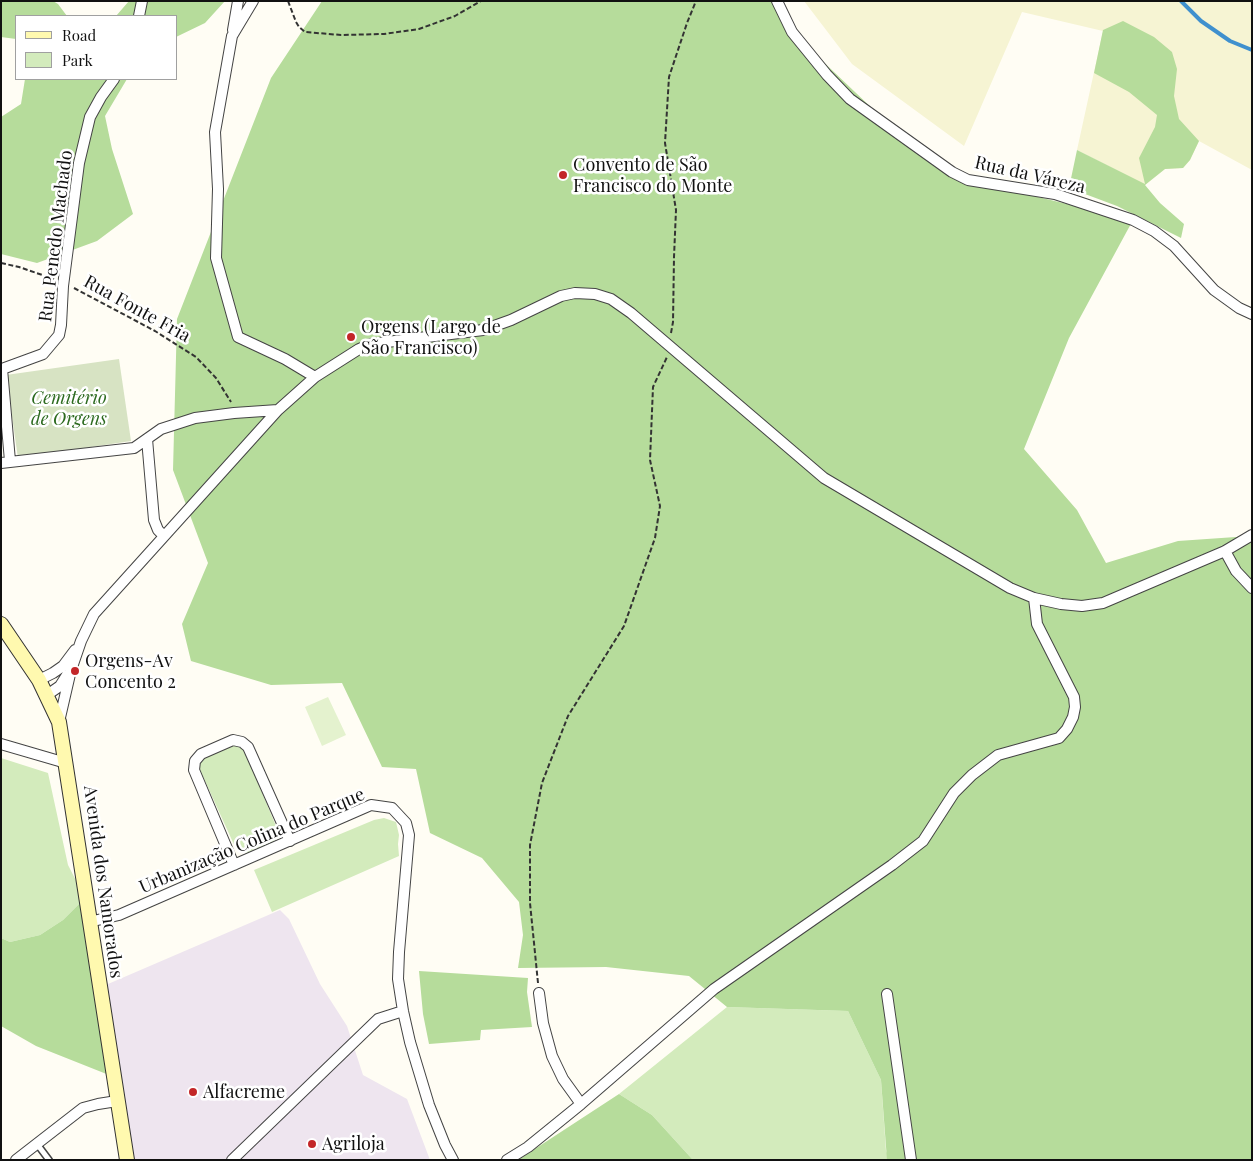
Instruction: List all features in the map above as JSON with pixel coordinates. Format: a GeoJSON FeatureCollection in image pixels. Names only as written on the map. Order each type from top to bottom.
{"type":"FeatureCollection","features":[{"type":"Feature","properties":{"kind":"street"},"geometry":{"type":"LineString","coordinates":[[139,15],[142,1]]}},
{"type":"Feature","properties":{"kind":"street"},"geometry":{"type":"LineString","coordinates":[[238,1],[215,132],[218,189],[216,258],[238,337],[315,377]]}},
{"type":"Feature","properties":{"kind":"street"},"geometry":{"type":"LineString","coordinates":[[232,36],[253,1]]}},
{"type":"Feature","properties":{"kind":"street","name":"Rua da Váreza"},"geometry":{"type":"LineString","coordinates":[[777,1],[792,32],[827,75],[850,99],[952,172],[968,180],[1056,194],[1133,220],[1154,231],[1174,246],[1214,290],[1239,308],[1252,314]]}},
{"type":"Feature","properties":{"kind":"street","name":"Rua Penedo Machado"},"geometry":{"type":"LineString","coordinates":[[2,369],[43,354],[59,335],[79,163],[90,117],[113,80]]}},
{"type":"Feature","properties":{"kind":"street"},"geometry":{"type":"LineString","coordinates":[[59,722],[71,670],[81,641],[94,614],[278,410],[315,377],[359,349],[371,344],[482,330],[511,320],[561,296],[575,293],[595,294],[611,299],[632,313],[824,478],[1010,588],[1034,598],[1082,606],[1103,603],[1225,551],[1252,535]]}},
{"type":"Feature","properties":{"kind":"street"},"geometry":{"type":"LineString","coordinates":[[2,369],[6,462],[134,448],[161,429],[195,418],[234,412],[278,410]]}},
{"type":"Feature","properties":{"kind":"street"},"geometry":{"type":"LineString","coordinates":[[147,439],[154,520],[158,530],[164,536]]}},
{"type":"Feature","properties":{"kind":"street"},"geometry":{"type":"LineString","coordinates":[[1225,551],[1236,572],[1252,588]]}},
{"type":"Feature","properties":{"kind":"street"},"geometry":{"type":"LineString","coordinates":[[507,1160],[528,1147],[582,1104],[714,989],[892,865],[923,841],[954,793],[972,775],[998,755],[1059,738],[1067,729],[1073,717],[1074,697],[1037,624],[1034,598]]}},
{"type":"Feature","properties":{"kind":"street","name":"Avenida dos Namorados"},"geometry":{"type":"LineString","coordinates":[[1,624],[39,680],[59,722],[127,1160]]}},
{"type":"Feature","properties":{"kind":"street"},"geometry":{"type":"LineString","coordinates":[[39,680],[63,666],[81,641]]}},
{"type":"Feature","properties":{"kind":"street"},"geometry":{"type":"LineString","coordinates":[[47,696],[60,686],[71,670]]}},
{"type":"Feature","properties":{"kind":"street"},"geometry":{"type":"LineString","coordinates":[[234,865],[194,770],[195,761],[201,754],[233,740],[242,742],[248,748],[290,841]]}},
{"type":"Feature","properties":{"kind":"street"},"geometry":{"type":"LineString","coordinates":[[1,744],[66,763]]}},
{"type":"Feature","properties":{"kind":"street","name":"Urbanização Colina do Parque"},"geometry":{"type":"LineString","coordinates":[[89,922],[119,915],[372,805],[392,808],[406,823],[409,834],[398,961],[398,979],[403,1011],[410,1042],[429,1105],[445,1145],[454,1160]]}},
{"type":"Feature","properties":{"kind":"street"},"geometry":{"type":"LineString","coordinates":[[538,988],[543,1023],[552,1056],[563,1080],[582,1104]]}},
{"type":"Feature","properties":{"kind":"street"},"geometry":{"type":"LineString","coordinates":[[887,994],[911,1160]]}},
{"type":"Feature","properties":{"kind":"street"},"geometry":{"type":"LineString","coordinates":[[232,1160],[378,1019],[403,1011]]}},
{"type":"Feature","properties":{"kind":"street"},"geometry":{"type":"LineString","coordinates":[[16,1160],[83,1108],[118,1101]]}},
{"type":"Feature","properties":{"kind":"lane"},"geometry":{"type":"LineString","coordinates":[[37,1144],[49,1160]]}},
{"type":"Feature","properties":{"kind":"path"},"geometry":{"type":"LineString","coordinates":[[288,1],[299,28],[305,32],[341,35],[384,34],[419,29],[455,16],[481,1]]}},
{"type":"Feature","properties":{"kind":"path"},"geometry":{"type":"LineString","coordinates":[[538,988],[530,903],[530,845],[542,783],[568,716],[624,626],[655,538],[660,506],[650,460],[653,387],[667,359],[673,322],[676,210],[664,142],[668,77],[696,1]]}},
{"type":"Feature","properties":{"kind":"path","name":"Rua Fonte Fria"},"geometry":{"type":"LineString","coordinates":[[1,263],[64,282],[148,326],[196,357],[216,378],[230,399],[234,412]]}},
{"type":"Feature","properties":{"kind":"shaded area"},"geometry":{"type":"Polygon","coordinates":[[[804,1],[1252,1],[1252,170],[1199,141],[1190,160],[1183,168],[1165,169],[1145,185],[1077,150],[1103,31],[1022,12],[964,146],[852,64],[804,1]]]}},
{"type":"Feature","properties":{"kind":"shaded area"},"geometry":{"type":"Polygon","coordinates":[[[280,910],[289,919],[320,984],[347,1026],[363,1075],[407,1099],[430,1160],[127,1160],[96,967],[108,984],[280,910]]]}},
{"type":"Feature","properties":{"kind":"green space"},"geometry":{"type":"Polygon","coordinates":[[[1,1],[53,1],[58,4],[66,15],[15,15],[15,39],[1,37],[1,1]]]}},
{"type":"Feature","properties":{"kind":"green space"},"geometry":{"type":"Polygon","coordinates":[[[129,1],[225,1],[205,23],[178,36],[178,15],[117,15],[129,1]]]}},
{"type":"Feature","properties":{"kind":"green space"},"geometry":{"type":"Polygon","coordinates":[[[322,1],[779,1],[792,32],[898,133],[968,180],[1133,220],[1069,338],[1024,449],[1077,510],[1106,563],[1178,541],[1252,537],[1252,1160],[887,1160],[881,1080],[848,1011],[727,1007],[689,976],[606,967],[518,968],[523,935],[519,902],[482,858],[430,833],[416,769],[382,767],[342,683],[271,685],[191,661],[182,624],[208,563],[173,470],[177,319],[271,78],[322,1]]]}},
{"type":"Feature","properties":{"kind":"green space"},"geometry":{"type":"Polygon","coordinates":[[[1123,21],[1154,37],[1172,52],[1177,69],[1174,96],[1179,119],[1199,141],[1190,160],[1183,168],[1165,169],[1145,185],[1160,203],[1184,224],[1181,238],[1117,206],[1069,188],[1077,150],[1145,184],[1139,158],[1155,127],[1157,115],[1129,92],[1094,73],[1103,30],[1123,21]]]}},
{"type":"Feature","properties":{"kind":"green space"},"geometry":{"type":"Polygon","coordinates":[[[25,80],[126,80],[105,116],[112,149],[133,214],[97,241],[37,263],[1,254],[1,117],[21,104],[25,80]]]}},
{"type":"Feature","properties":{"kind":"green space","name":"Cemitério de Orgens"},"geometry":{"type":"Polygon","coordinates":[[[119,359],[131,441],[18,458],[6,375],[119,359]]]}},
{"type":"Feature","properties":{"kind":"green space"},"geometry":{"type":"Polygon","coordinates":[[[328,697],[346,735],[322,746],[305,707],[328,697]]]}},
{"type":"Feature","properties":{"kind":"green space"},"geometry":{"type":"Polygon","coordinates":[[[232,746],[244,749],[278,831],[278,837],[274,841],[246,853],[236,849],[200,770],[200,763],[204,758],[232,746]]]}},
{"type":"Feature","properties":{"kind":"green space"},"geometry":{"type":"Polygon","coordinates":[[[1,758],[48,773],[68,865],[85,898],[63,920],[40,935],[10,942],[1,938],[1,758]]]}},
{"type":"Feature","properties":{"kind":"green space"},"geometry":{"type":"Polygon","coordinates":[[[384,818],[396,822],[399,835],[399,856],[272,912],[254,870],[374,820],[384,818]]]}},
{"type":"Feature","properties":{"kind":"green space"},"geometry":{"type":"Polygon","coordinates":[[[85,898],[114,1077],[36,1046],[1,1026],[1,938],[10,942],[40,935],[63,920],[85,898]]]}},
{"type":"Feature","properties":{"kind":"green space"},"geometry":{"type":"Polygon","coordinates":[[[419,971],[528,978],[527,992],[532,1027],[481,1030],[480,1040],[429,1044],[423,1014],[419,971]]]}},
{"type":"Feature","properties":{"kind":"green space"},"geometry":{"type":"Polygon","coordinates":[[[727,1007],[848,1011],[881,1080],[886,1151],[891,1160],[693,1160],[652,1115],[619,1094],[727,1007]]]}},
{"type":"Feature","properties":{"kind":"green space"},"geometry":{"type":"Polygon","coordinates":[[[619,1094],[652,1115],[693,1160],[518,1160],[619,1094]]]}},
{"type":"Feature","properties":{"kind":"waterway"},"geometry":{"type":"LineString","coordinates":[[1181,1],[1201,21],[1230,41],[1252,50]]}},
{"type":"Feature","properties":{"kind":"place","name":"Convento de São Francisco do Monte"},"geometry":{"type":"Point","coordinates":[563,175]}},
{"type":"Feature","properties":{"kind":"place","name":"Orgens (Largo de São Francisco)"},"geometry":{"type":"Point","coordinates":[351,337]}},
{"type":"Feature","properties":{"kind":"place","name":"Orgens-Av Concento 2"},"geometry":{"type":"Point","coordinates":[75,671]}},
{"type":"Feature","properties":{"kind":"place","name":"Alfacreme"},"geometry":{"type":"Point","coordinates":[193,1092]}},
{"type":"Feature","properties":{"kind":"place","name":"Agriloja"},"geometry":{"type":"Point","coordinates":[312,1144]}}]}
